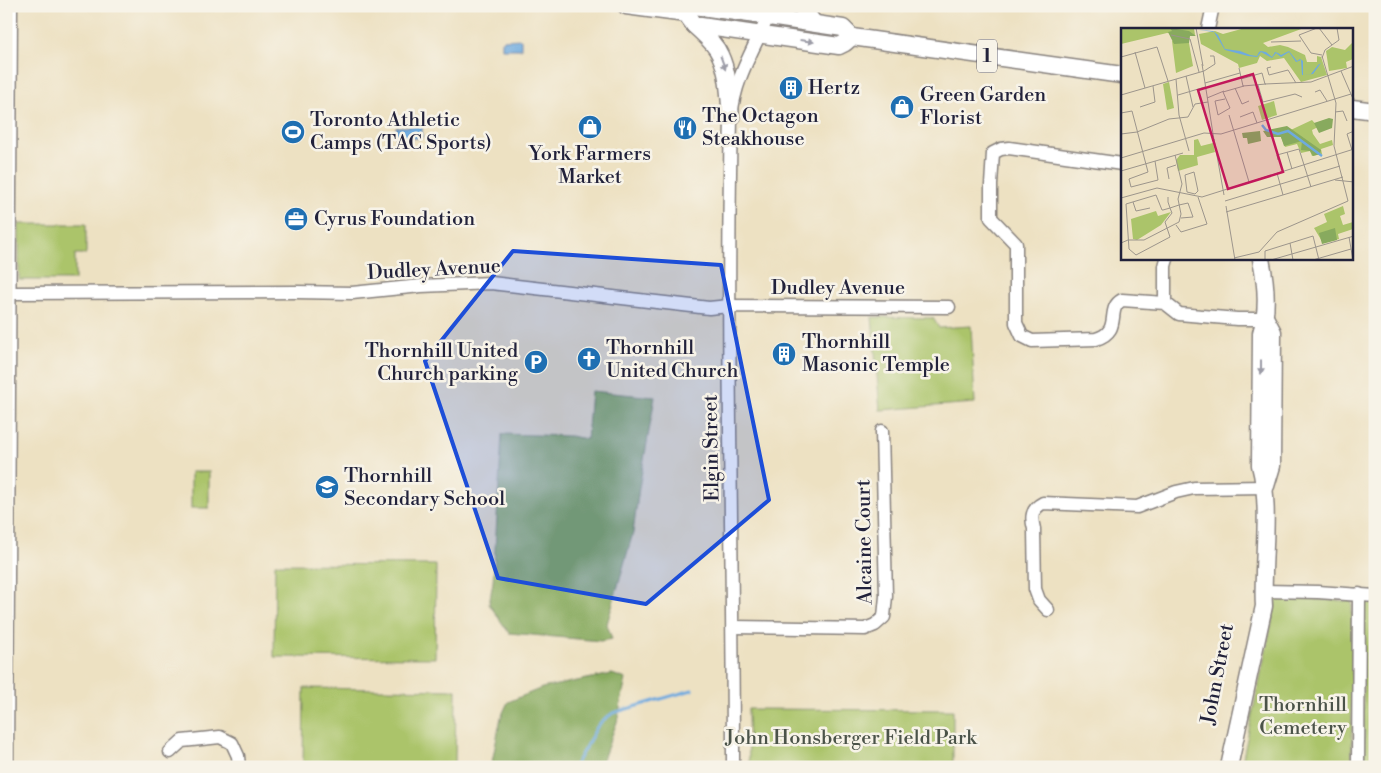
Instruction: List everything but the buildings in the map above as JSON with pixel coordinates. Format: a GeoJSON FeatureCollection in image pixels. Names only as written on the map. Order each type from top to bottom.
{"type":"FeatureCollection","features":[{"type":"Feature","properties":{"kind":"main road","name":"1"},"geometry":{"type":"LineString","coordinates":[[626,6],[759,35],[839,46],[852,36]]}},
{"type":"Feature","properties":{"kind":"main road","name":"1"},"geometry":{"type":"LineString","coordinates":[[690,19],[695,6],[770,12],[843,28],[852,36],[1121,76]]}},
{"type":"Feature","properties":{"kind":"main road"},"geometry":{"type":"LineString","coordinates":[[801,6],[814,23]]}},
{"type":"Feature","properties":{"kind":"main road"},"geometry":{"type":"LineString","coordinates":[[690,19],[720,54],[726,71],[731,118]]}},
{"type":"Feature","properties":{"kind":"main road"},"geometry":{"type":"LineString","coordinates":[[1354,108],[1375,111]]}},
{"type":"Feature","properties":{"kind":"main road","name":"John Street"},"geometry":{"type":"LineString","coordinates":[[1229,767],[1264,606],[1266,487],[1260,465],[1260,446],[1261,333],[1266,319],[1266,296],[1261,260]]}},
{"type":"Feature","properties":{"kind":"main road","name":"John Street"},"geometry":{"type":"LineString","coordinates":[[1220,767],[1253,605],[1263,591]]}},
{"type":"Feature","properties":{"kind":"street"},"geometry":{"type":"LineString","coordinates":[[8,767],[11,6]]}},
{"type":"Feature","properties":{"kind":"street"},"geometry":{"type":"LineString","coordinates":[[1208,28],[1213,6]]}},
{"type":"Feature","properties":{"kind":"street","name":"Elgin Street"},"geometry":{"type":"LineString","coordinates":[[733,767],[729,306],[731,118],[734,94],[738,81],[770,12]]}},
{"type":"Feature","properties":{"kind":"street"},"geometry":{"type":"LineString","coordinates":[[1121,164],[1009,148],[1001,148],[993,152],[991,218],[1016,244],[1016,323],[1022,336],[1032,341],[1096,339],[1104,337],[1112,328],[1115,308],[1118,302],[1122,300],[1165,303],[1179,314],[1237,319],[1266,319]]}},
{"type":"Feature","properties":{"kind":"street"},"geometry":{"type":"LineString","coordinates":[[1165,303],[1167,260]]}},
{"type":"Feature","properties":{"kind":"street","name":"Dudley Avenue"},"geometry":{"type":"LineString","coordinates":[[10,293],[352,293],[421,286],[491,283],[708,308],[729,306],[949,307]]}},
{"type":"Feature","properties":{"kind":"street","name":"Alcaine Court"},"geometry":{"type":"LineString","coordinates":[[733,627],[865,629],[875,625],[884,617],[886,596],[882,431]]}},
{"type":"Feature","properties":{"kind":"street"},"geometry":{"type":"LineString","coordinates":[[1048,610],[1039,600],[1035,589],[1034,530],[1032,520],[1036,507],[1043,504],[1137,507],[1176,492],[1194,488],[1266,487]]}},
{"type":"Feature","properties":{"kind":"street"},"geometry":{"type":"LineString","coordinates":[[1263,591],[1375,596]]}},
{"type":"Feature","properties":{"kind":"street"},"geometry":{"type":"LineString","coordinates":[[1358,767],[1359,594]]}},
{"type":"Feature","properties":{"kind":"street"},"geometry":{"type":"LineString","coordinates":[[170,752],[182,741],[220,737],[232,743],[238,756],[239,767]]}},
{"type":"Feature","properties":{"kind":"highlighted area"},"geometry":{"type":"Polygon","coordinates":[[[513,251],[721,265],[769,500],[646,604],[498,578],[425,361],[513,251]]]}},
{"type":"Feature","properties":{"kind":"green space"},"geometry":{"type":"Polygon","coordinates":[[[19,224],[86,224],[86,254],[75,254],[75,280],[19,280],[19,224]]]}},
{"type":"Feature","properties":{"kind":"green space"},"geometry":{"type":"Polygon","coordinates":[[[872,317],[933,318],[939,328],[971,326],[975,403],[880,410],[872,317]]]}},
{"type":"Feature","properties":{"kind":"green space"},"geometry":{"type":"Polygon","coordinates":[[[591,391],[655,397],[633,533],[607,624],[612,639],[601,641],[509,633],[489,604],[493,582],[502,434],[570,436],[587,439],[591,391]]]}},
{"type":"Feature","properties":{"kind":"green space"},"geometry":{"type":"Polygon","coordinates":[[[191,472],[209,472],[209,508],[191,508],[191,472]]]}},
{"type":"Feature","properties":{"kind":"green space"},"geometry":{"type":"Polygon","coordinates":[[[275,564],[436,565],[435,658],[274,657],[275,564]]]}},
{"type":"Feature","properties":{"kind":"green space","name":"Thornhill Cemetery"},"geometry":{"type":"Polygon","coordinates":[[[1277,598],[1352,601],[1352,767],[1241,767],[1277,598]]]}},
{"type":"Feature","properties":{"kind":"green space"},"geometry":{"type":"Polygon","coordinates":[[[1362,601],[1375,602],[1375,767],[1364,767],[1362,601]]]}},
{"type":"Feature","properties":{"kind":"green space"},"geometry":{"type":"Polygon","coordinates":[[[612,674],[626,679],[617,722],[600,767],[491,767],[501,717],[508,702],[542,688],[612,674]]]}},
{"type":"Feature","properties":{"kind":"green space"},"geometry":{"type":"Polygon","coordinates":[[[304,688],[456,690],[455,767],[303,767],[304,688]]]}},
{"type":"Feature","properties":{"kind":"green space","name":"John Honsberger Field Park"},"geometry":{"type":"Polygon","coordinates":[[[748,709],[953,710],[953,767],[749,767],[748,709]]]}},
{"type":"Feature","properties":{"kind":"water"},"geometry":{"type":"Polygon","coordinates":[[[521,39],[521,49],[502,49],[502,40],[521,39]]]}},
{"type":"Feature","properties":{"kind":"water"},"geometry":{"type":"Polygon","coordinates":[[[422,126],[422,138],[396,138],[396,127],[422,126]]]}},
{"type":"Feature","properties":{"kind":"waterway"},"geometry":{"type":"LineString","coordinates":[[574,767],[597,727],[613,713],[692,690]]}},
{"type":"Feature","properties":{"kind":"place","name":"Hertz"},"geometry":{"type":"Point","coordinates":[791,88]}},
{"type":"Feature","properties":{"kind":"place","name":"Green Garden Florist"},"geometry":{"type":"Point","coordinates":[902,107]}},
{"type":"Feature","properties":{"kind":"place","name":"York Farmers Market"},"geometry":{"type":"Point","coordinates":[590,127]}},
{"type":"Feature","properties":{"kind":"place","name":"The Octagon Steakhouse"},"geometry":{"type":"Point","coordinates":[685,128]}},
{"type":"Feature","properties":{"kind":"place","name":"Toronto Athletic Camps (TAC Sports)"},"geometry":{"type":"Point","coordinates":[293,132]}},
{"type":"Feature","properties":{"kind":"place","name":"Cyrus Foundation"},"geometry":{"type":"Point","coordinates":[296,219]}},
{"type":"Feature","properties":{"kind":"place","name":"Thornhill Masonic Temple"},"geometry":{"type":"Point","coordinates":[784,354]}},
{"type":"Feature","properties":{"kind":"place","name":"Thornhill United Church"},"geometry":{"type":"Point","coordinates":[589,359]}},
{"type":"Feature","properties":{"kind":"place","name":"Thornhill United Church parking"},"geometry":{"type":"Point","coordinates":[536,362]}},
{"type":"Feature","properties":{"kind":"place","name":"Thornhill Secondary School"},"geometry":{"type":"Point","coordinates":[327,487]}}]}
